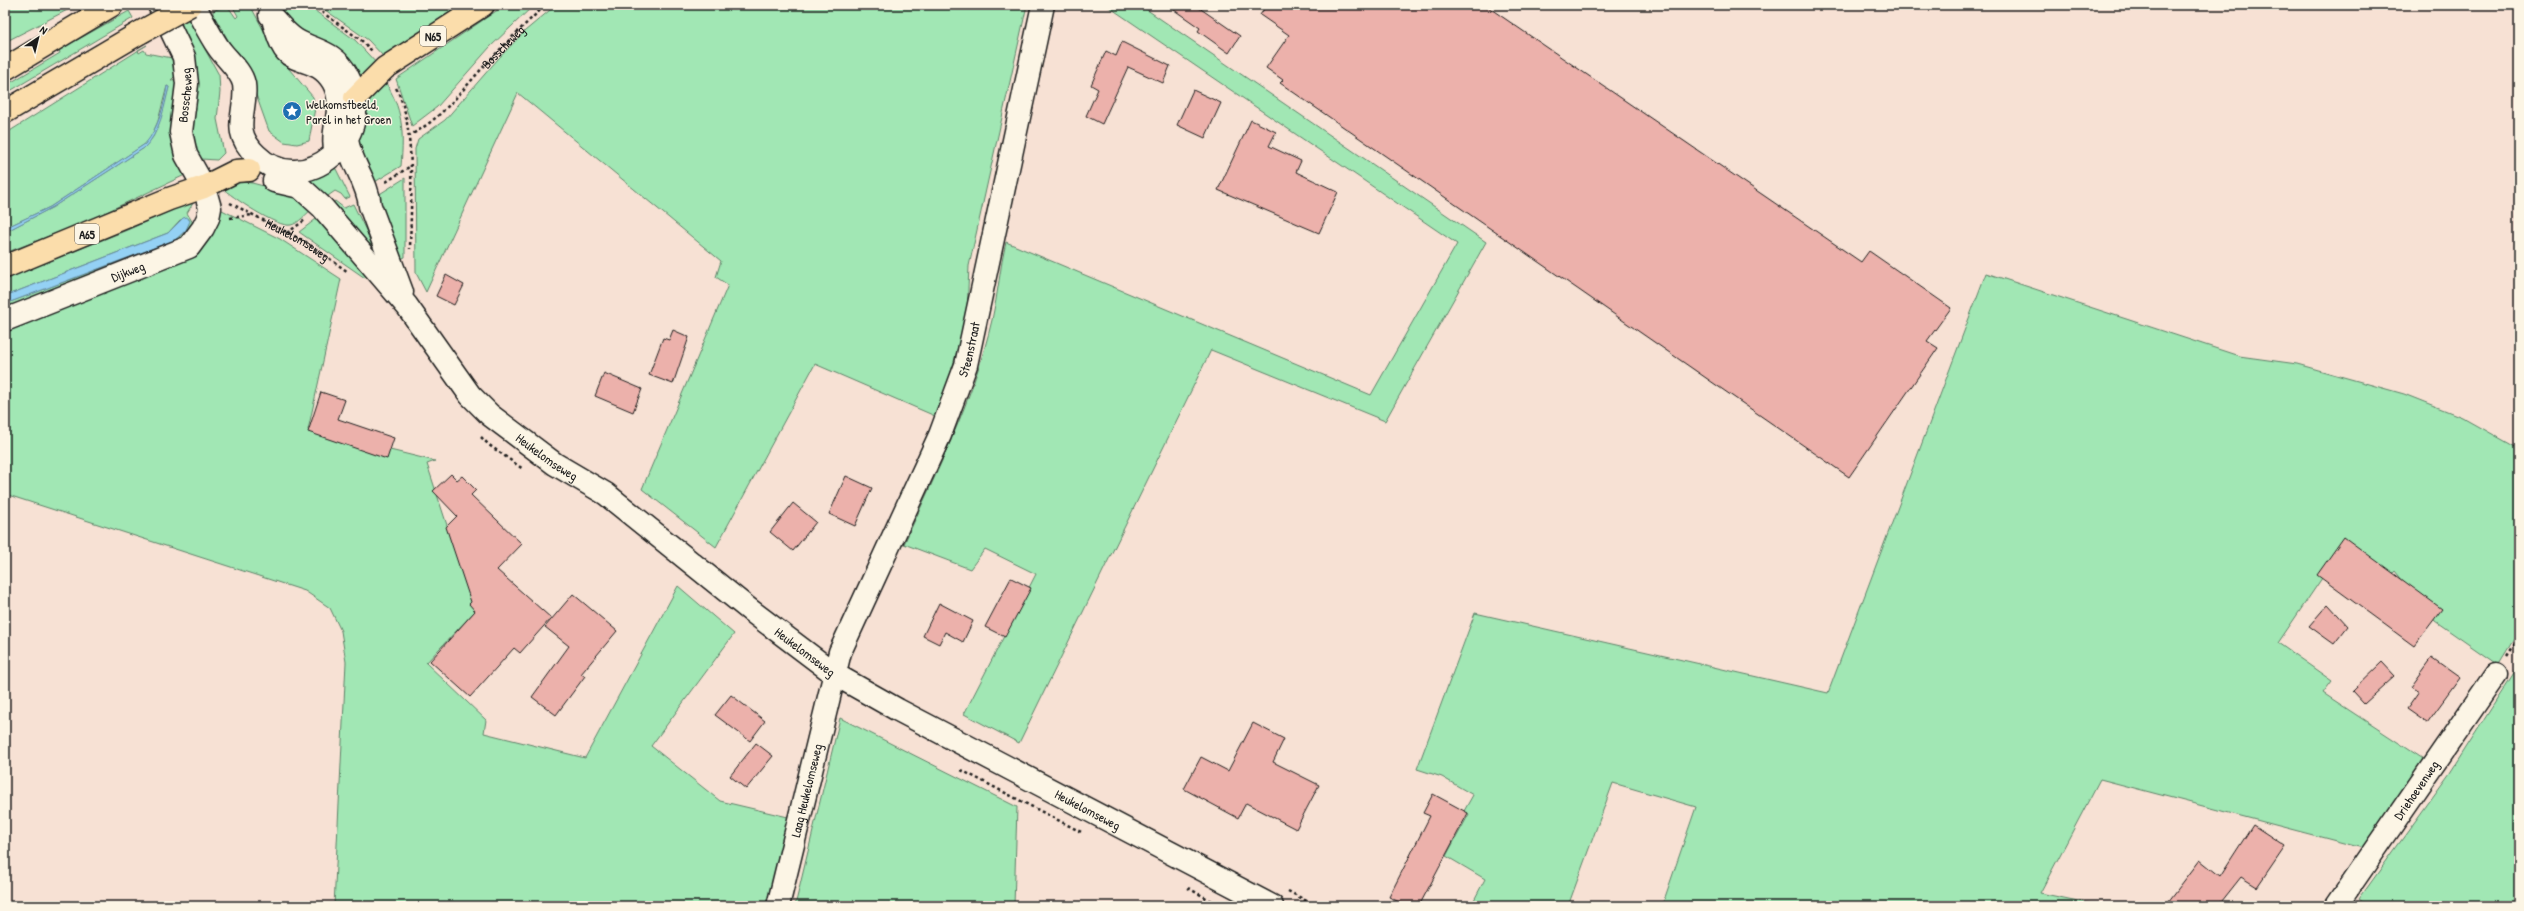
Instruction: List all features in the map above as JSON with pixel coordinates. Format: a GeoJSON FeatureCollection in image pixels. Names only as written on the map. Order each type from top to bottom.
{"type":"FeatureCollection","features":[{"type":"Feature","properties":{"kind":"main road"},"geometry":{"type":"LineString","coordinates":[[5,69],[112,5]]}},
{"type":"Feature","properties":{"kind":"main road"},"geometry":{"type":"LineString","coordinates":[[5,112],[190,5]]}},
{"type":"Feature","properties":{"kind":"main road","name":"N65"},"geometry":{"type":"LineString","coordinates":[[355,98],[384,68],[483,5]]}},
{"type":"Feature","properties":{"kind":"main road","name":"A65"},"geometry":{"type":"LineString","coordinates":[[5,267],[169,199],[201,182],[236,171],[247,161]]}},
{"type":"Feature","properties":{"kind":"street","name":"Bosscheweg"},"geometry":{"type":"LineString","coordinates":[[159,5],[184,57],[187,84],[181,132],[186,155],[201,182]]}},
{"type":"Feature","properties":{"kind":"street"},"geometry":{"type":"LineString","coordinates":[[194,5],[218,47],[230,90],[228,134],[247,161],[274,167],[299,170],[325,161],[342,147],[354,120],[355,98],[347,75],[332,57],[289,35],[267,10]]}},
{"type":"Feature","properties":{"kind":"street","name":"Steenstraat"},"geometry":{"type":"LineString","coordinates":[[836,674],[840,652],[940,435],[966,365],[1043,5]]}},
{"type":"Feature","properties":{"kind":"street","name":"Heukelomseweg"},"geometry":{"type":"LineString","coordinates":[[267,10],[285,51],[297,58],[318,66],[333,82],[339,103],[339,114],[333,134],[342,147],[357,198],[370,206],[407,306]]}},
{"type":"Feature","properties":{"kind":"street","name":"Heukelomseweg"},"geometry":{"type":"LineString","coordinates":[[247,161],[274,181],[294,185],[307,192],[407,306],[470,395],[490,415],[555,464],[606,494],[750,610],[836,674],[898,710],[1272,906]]}},
{"type":"Feature","properties":{"kind":"street","name":"Dijkweg"},"geometry":{"type":"LineString","coordinates":[[5,320],[189,246],[198,237],[208,218],[210,208],[201,182]]}},
{"type":"Feature","properties":{"kind":"street","name":"Laag Heukelomseweg"},"geometry":{"type":"LineString","coordinates":[[778,906],[836,674]]}},
{"type":"Feature","properties":{"kind":"street","name":"Driehoevenweg"},"geometry":{"type":"LineString","coordinates":[[2336,906],[2496,674]]}},
{"type":"Feature","properties":{"kind":"path","name":"Bosscheweg"},"geometry":{"type":"LineString","coordinates":[[408,136],[424,129],[436,119],[489,62],[546,5]]}},
{"type":"Feature","properties":{"kind":"path"},"geometry":{"type":"LineString","coordinates":[[409,167],[410,251]]}},
{"type":"Feature","properties":{"kind":"path","name":"Heukelomseweg"},"geometry":{"type":"LineString","coordinates":[[201,182],[239,208],[306,242],[352,276]]}},
{"type":"Feature","properties":{"kind":"green space"},"geometry":{"type":"Polygon","coordinates":[[[5,5],[77,5],[5,42],[5,5]]]}},
{"type":"Feature","properties":{"kind":"green space"},"geometry":{"type":"Polygon","coordinates":[[[172,5],[181,5],[219,75],[220,92],[217,119],[224,153],[217,160],[201,159],[192,150],[189,42],[172,5]]]}},
{"type":"Feature","properties":{"kind":"green space"},"geometry":{"type":"Polygon","coordinates":[[[227,5],[236,18],[238,16],[232,5],[250,5],[277,55],[313,97],[315,108],[309,141],[297,144],[284,142],[269,131],[250,78],[213,14],[213,11],[227,5]]]}},
{"type":"Feature","properties":{"kind":"green space"},"geometry":{"type":"Polygon","coordinates":[[[278,5],[307,5],[355,40],[378,65],[358,77],[318,40],[296,26],[278,5]]]}},
{"type":"Feature","properties":{"kind":"green space"},"geometry":{"type":"Polygon","coordinates":[[[318,5],[461,5],[384,57],[368,40],[318,5]]]}},
{"type":"Feature","properties":{"kind":"green space"},"geometry":{"type":"Polygon","coordinates":[[[505,5],[534,5],[490,47],[437,107],[412,126],[396,79],[505,5]]]}},
{"type":"Feature","properties":{"kind":"green space"},"geometry":{"type":"Polygon","coordinates":[[[556,5],[1027,5],[969,266],[967,313],[949,380],[935,416],[815,364],[716,547],[642,489],[728,285],[716,277],[721,261],[518,93],[426,292],[416,273],[415,149],[418,139],[445,120],[498,59],[525,31],[556,5]]]}},
{"type":"Feature","properties":{"kind":"green space"},"geometry":{"type":"Polygon","coordinates":[[[1106,5],[1140,5],[1486,242],[1385,421],[1211,350],[1019,743],[964,714],[1036,574],[985,549],[970,569],[904,544],[954,434],[975,378],[992,320],[1006,242],[1371,395],[1457,244],[1106,5]]]}},
{"type":"Feature","properties":{"kind":"green space"},"geometry":{"type":"Polygon","coordinates":[[[129,11],[133,18],[5,94],[5,86],[60,53],[59,50],[129,11]]]}},
{"type":"Feature","properties":{"kind":"green space"},"geometry":{"type":"Polygon","coordinates":[[[144,50],[146,53],[172,58],[175,76],[171,80],[179,79],[171,133],[187,174],[83,223],[5,253],[5,232],[53,207],[144,148],[153,137],[158,126],[169,87],[167,86],[158,121],[151,137],[145,144],[50,207],[5,228],[5,134],[138,51],[139,53],[144,50]]]}},
{"type":"Feature","properties":{"kind":"green space"},"geometry":{"type":"Polygon","coordinates":[[[384,80],[395,101],[401,121],[401,166],[373,183],[356,145],[367,105],[384,80]]]}},
{"type":"Feature","properties":{"kind":"green space"},"geometry":{"type":"Polygon","coordinates":[[[334,168],[336,169],[350,197],[345,199],[341,194],[335,191],[325,198],[306,181],[309,177],[334,168]]]}},
{"type":"Feature","properties":{"kind":"green space"},"geometry":{"type":"Polygon","coordinates":[[[405,178],[405,257],[401,259],[378,195],[405,178]]]}},
{"type":"Feature","properties":{"kind":"green space"},"geometry":{"type":"Polygon","coordinates":[[[233,181],[252,183],[298,195],[313,208],[294,224],[284,225],[266,217],[244,204],[221,187],[233,181]]]}},
{"type":"Feature","properties":{"kind":"green space"},"geometry":{"type":"Polygon","coordinates":[[[195,200],[187,213],[193,223],[180,242],[5,314],[5,304],[175,240],[183,234],[189,219],[180,220],[168,233],[5,296],[5,279],[127,230],[195,200]]]}},
{"type":"Feature","properties":{"kind":"green space"},"geometry":{"type":"Polygon","coordinates":[[[335,201],[344,208],[353,204],[378,255],[376,259],[329,205],[335,201]]]}},
{"type":"Feature","properties":{"kind":"green space"},"geometry":{"type":"Polygon","coordinates":[[[216,207],[280,239],[341,279],[308,430],[435,461],[427,464],[475,611],[426,663],[486,720],[484,733],[585,758],[678,586],[734,634],[651,746],[720,801],[788,817],[767,906],[334,906],[346,662],[341,631],[330,608],[305,591],[5,494],[5,329],[195,252],[207,242],[213,233],[216,222],[216,207]]]}},
{"type":"Feature","properties":{"kind":"green space"},"geometry":{"type":"Polygon","coordinates":[[[320,216],[369,274],[365,278],[299,232],[320,216]]]}},
{"type":"Feature","properties":{"kind":"green space"},"geometry":{"type":"Polygon","coordinates":[[[1986,273],[2239,356],[2297,364],[2404,394],[2462,417],[2519,449],[2519,631],[2498,665],[2435,621],[2395,571],[2381,587],[2337,556],[2278,643],[2332,681],[2323,693],[2434,766],[2374,851],[2100,779],[2040,893],[2102,906],[1662,906],[1696,807],[1613,783],[1568,906],[1471,906],[1485,879],[1446,856],[1469,814],[1464,811],[1473,795],[1442,777],[1417,769],[1475,613],[1828,693],[1986,273]]]}},
{"type":"Feature","properties":{"kind":"green space"},"geometry":{"type":"Polygon","coordinates":[[[2519,665],[2519,906],[2368,906],[2359,899],[2450,773],[2519,665]]]}},
{"type":"Feature","properties":{"kind":"green space"},"geometry":{"type":"Polygon","coordinates":[[[840,718],[1017,807],[1014,906],[795,906],[840,718]]]}},
{"type":"Feature","properties":{"kind":"water"},"geometry":{"type":"Polygon","coordinates":[[[167,86],[169,87],[161,120],[154,135],[144,148],[53,207],[5,232],[5,228],[50,207],[145,144],[154,131],[160,117],[167,86]]]}},
{"type":"Feature","properties":{"kind":"water"},"geometry":{"type":"Polygon","coordinates":[[[187,217],[190,221],[186,230],[175,240],[5,304],[5,296],[168,233],[183,218],[187,217]]]}},
{"type":"Feature","properties":{"kind":"building"},"geometry":{"type":"Polygon","coordinates":[[[1167,5],[1195,5],[1240,36],[1229,53],[1198,31],[1200,28],[1167,5]]]}},
{"type":"Feature","properties":{"kind":"building"},"geometry":{"type":"Polygon","coordinates":[[[1267,5],[1485,5],[1861,262],[1869,251],[1951,308],[1927,341],[1938,348],[1849,477],[1280,83],[1283,80],[1266,68],[1289,35],[1260,15],[1267,5]]]}},
{"type":"Feature","properties":{"kind":"building"},"geometry":{"type":"Polygon","coordinates":[[[1122,42],[1170,66],[1163,83],[1128,67],[1102,124],[1086,116],[1098,89],[1091,85],[1106,51],[1116,56],[1122,42]]]}},
{"type":"Feature","properties":{"kind":"building"},"geometry":{"type":"Polygon","coordinates":[[[1193,90],[1221,103],[1205,138],[1177,125],[1193,90]]]}},
{"type":"Feature","properties":{"kind":"building"},"geometry":{"type":"Polygon","coordinates":[[[1251,120],[1276,132],[1269,146],[1301,161],[1296,172],[1338,192],[1319,233],[1218,190],[1251,120]]]}},
{"type":"Feature","properties":{"kind":"building"},"geometry":{"type":"Polygon","coordinates":[[[446,275],[464,285],[454,305],[436,296],[446,275]]]}},
{"type":"Feature","properties":{"kind":"building"},"geometry":{"type":"Polygon","coordinates":[[[673,330],[689,337],[673,384],[649,375],[663,338],[669,340],[673,330]]]}},
{"type":"Feature","properties":{"kind":"building"},"geometry":{"type":"Polygon","coordinates":[[[604,373],[642,389],[633,412],[595,396],[604,373]]]}},
{"type":"Feature","properties":{"kind":"building"},"geometry":{"type":"Polygon","coordinates":[[[321,392],[345,400],[338,419],[394,438],[387,459],[308,432],[321,392]]]}},
{"type":"Feature","properties":{"kind":"building"},"geometry":{"type":"Polygon","coordinates":[[[451,474],[457,480],[462,476],[476,490],[471,495],[522,544],[497,570],[551,618],[520,653],[514,648],[470,697],[430,661],[475,611],[469,604],[471,602],[446,527],[457,516],[433,491],[451,474]]]}},
{"type":"Feature","properties":{"kind":"building"},"geometry":{"type":"Polygon","coordinates":[[[846,476],[872,488],[855,526],[829,514],[846,476]]]}},
{"type":"Feature","properties":{"kind":"building"},"geometry":{"type":"Polygon","coordinates":[[[793,503],[816,522],[793,551],[770,532],[793,503]]]}},
{"type":"Feature","properties":{"kind":"building"},"geometry":{"type":"Polygon","coordinates":[[[2344,537],[2442,609],[2414,646],[2317,575],[2344,537]]]}},
{"type":"Feature","properties":{"kind":"building"},"geometry":{"type":"Polygon","coordinates":[[[1011,578],[1031,588],[1005,637],[985,627],[1011,578]]]}},
{"type":"Feature","properties":{"kind":"building"},"geometry":{"type":"Polygon","coordinates":[[[573,594],[617,631],[581,674],[585,676],[556,715],[532,697],[569,646],[545,627],[573,594]]]}},
{"type":"Feature","properties":{"kind":"building"},"geometry":{"type":"Polygon","coordinates":[[[939,603],[973,621],[963,642],[945,632],[939,644],[923,636],[939,603]]]}},
{"type":"Feature","properties":{"kind":"building"},"geometry":{"type":"Polygon","coordinates":[[[2328,604],[2348,626],[2334,644],[2309,626],[2328,604]]]}},
{"type":"Feature","properties":{"kind":"building"},"geometry":{"type":"Polygon","coordinates":[[[2432,658],[2460,678],[2427,723],[2407,709],[2419,692],[2411,687],[2432,658]]]}},
{"type":"Feature","properties":{"kind":"building"},"geometry":{"type":"Polygon","coordinates":[[[2382,662],[2395,676],[2364,704],[2352,691],[2382,662]]]}},
{"type":"Feature","properties":{"kind":"building"},"geometry":{"type":"Polygon","coordinates":[[[731,695],[765,721],[750,741],[715,715],[731,695]]]}},
{"type":"Feature","properties":{"kind":"building"},"geometry":{"type":"Polygon","coordinates":[[[1253,723],[1284,739],[1273,762],[1319,785],[1296,829],[1246,803],[1238,818],[1184,789],[1201,757],[1228,771],[1253,723]]]}},
{"type":"Feature","properties":{"kind":"building"},"geometry":{"type":"Polygon","coordinates":[[[756,743],[773,756],[746,789],[730,776],[756,743]]]}},
{"type":"Feature","properties":{"kind":"building"},"geometry":{"type":"Polygon","coordinates":[[[1433,794],[1468,813],[1419,906],[1407,906],[1389,897],[1430,816],[1423,813],[1433,794]]]}},
{"type":"Feature","properties":{"kind":"building"},"geometry":{"type":"Polygon","coordinates":[[[2253,825],[2285,846],[2257,887],[2241,877],[2218,906],[2165,906],[2200,860],[2220,876],[2253,825]]]}},
{"type":"Feature","properties":{"kind":"place","name":"Welkomstbeeld, Parel in het Groen"},"geometry":{"type":"Point","coordinates":[292,111]}}]}
